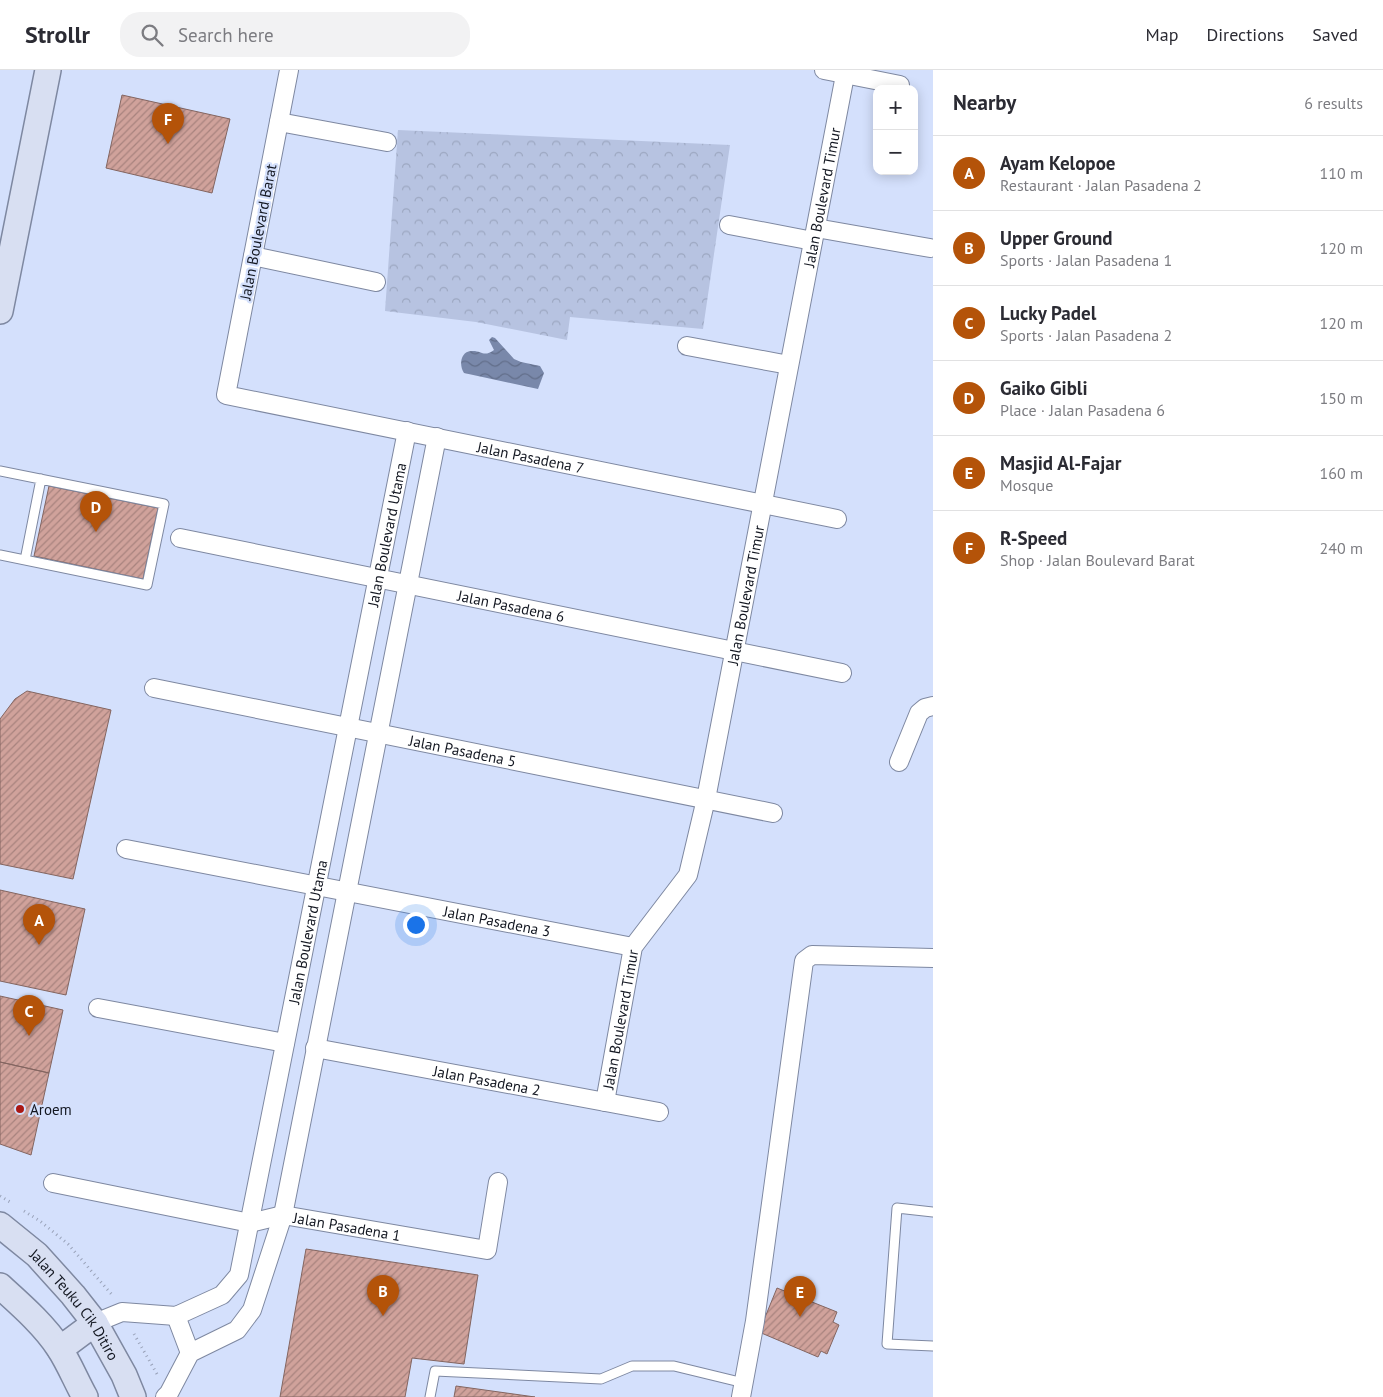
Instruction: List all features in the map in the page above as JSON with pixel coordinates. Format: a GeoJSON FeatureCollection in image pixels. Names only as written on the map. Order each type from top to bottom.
{"type":"FeatureCollection","features":[{"type":"Feature","properties":{"kind":"main road"},"geometry":{"type":"LineString","coordinates":[[0,311],[48,70]]}},
{"type":"Feature","properties":{"kind":"main road","name":"Jalan Teuku Cik Ditiro"},"geometry":{"type":"LineString","coordinates":[[0,1225],[36,1255],[73,1295],[95,1323],[134,1397]]}},
{"type":"Feature","properties":{"kind":"main road"},"geometry":{"type":"LineString","coordinates":[[0,1286],[40,1325],[60,1349],[85,1397]]}},
{"type":"Feature","properties":{"kind":"main road"},"geometry":{"type":"LineString","coordinates":[[60,1349],[95,1323]]}},
{"type":"Feature","properties":{"kind":"street","name":"Jalan Boulevard Barat"},"geometry":{"type":"LineString","coordinates":[[226,395],[289,70]]}},
{"type":"Feature","properties":{"kind":"street"},"geometry":{"type":"LineString","coordinates":[[824,70],[846,72],[900,84]]}},
{"type":"Feature","properties":{"kind":"street","name":"Jalan Boulevard Timur"},"geometry":{"type":"LineString","coordinates":[[605,1102],[633,947],[688,875],[706,800],[846,72]]}},
{"type":"Feature","properties":{"kind":"street"},"geometry":{"type":"LineString","coordinates":[[279,122],[387,142]]}},
{"type":"Feature","properties":{"kind":"street"},"geometry":{"type":"LineString","coordinates":[[729,225],[930,248]]}},
{"type":"Feature","properties":{"kind":"street"},"geometry":{"type":"LineString","coordinates":[[253,256],[376,282]]}},
{"type":"Feature","properties":{"kind":"street"},"geometry":{"type":"LineString","coordinates":[[686,346],[789,365]]}},
{"type":"Feature","properties":{"kind":"street","name":"Jalan Pasadena 7"},"geometry":{"type":"LineString","coordinates":[[226,395],[837,519]]}},
{"type":"Feature","properties":{"kind":"street","name":"Jalan Boulevard Utama"},"geometry":{"type":"LineString","coordinates":[[95,1323],[122,1312],[176,1316],[222,1296],[239,1275],[407,432]]}},
{"type":"Feature","properties":{"kind":"street","name":"Jalan Boulevard Utama"},"geometry":{"type":"LineString","coordinates":[[190,1353],[237,1330],[252,1310],[283,1215],[437,438]]}},
{"type":"Feature","properties":{"kind":"street","name":"Jalan Pasadena 6"},"geometry":{"type":"LineString","coordinates":[[180,538],[842,673]]}},
{"type":"Feature","properties":{"kind":"street","name":"Jalan Pasadena 5"},"geometry":{"type":"LineString","coordinates":[[154,688],[773,813]]}},
{"type":"Feature","properties":{"kind":"street"},"geometry":{"type":"LineString","coordinates":[[899,762],[920,714],[925,708],[933,706]]}},
{"type":"Feature","properties":{"kind":"street","name":"Jalan Pasadena 3"},"geometry":{"type":"LineString","coordinates":[[126,849],[633,947]]}},
{"type":"Feature","properties":{"kind":"street"},"geometry":{"type":"LineString","coordinates":[[743,1390],[755,1321],[804,960],[812,955],[933,958]]}},
{"type":"Feature","properties":{"kind":"street"},"geometry":{"type":"LineString","coordinates":[[98,1008],[285,1043]]}},
{"type":"Feature","properties":{"kind":"street","name":"Jalan Pasadena 2"},"geometry":{"type":"LineString","coordinates":[[315,1048],[660,1112]]}},
{"type":"Feature","properties":{"kind":"street","name":"Jalan Pasadena 1"},"geometry":{"type":"LineString","coordinates":[[53,1183],[250,1223],[283,1215],[487,1250],[498,1182]]}},
{"type":"Feature","properties":{"kind":"street"},"geometry":{"type":"LineString","coordinates":[[165,1397],[169,1394],[190,1353],[176,1316]]}},
{"type":"Feature","properties":{"kind":"lane"},"geometry":{"type":"LineString","coordinates":[[0,471],[164,504],[147,585],[0,555]]}},
{"type":"Feature","properties":{"kind":"lane"},"geometry":{"type":"LineString","coordinates":[[24,560],[41,479]]}},
{"type":"Feature","properties":{"kind":"lane"},"geometry":{"type":"LineString","coordinates":[[933,1212],[897,1208],[887,1344],[933,1346]]}},
{"type":"Feature","properties":{"kind":"lane"},"geometry":{"type":"LineString","coordinates":[[430,1397],[435,1371],[601,1379],[632,1366],[674,1366],[743,1390]]}},
{"type":"Feature","properties":{"kind":"green space"},"geometry":{"type":"Polygon","coordinates":[[[398,130],[730,145],[703,329],[570,317],[567,340],[476,322],[385,311],[398,130]]]}},
{"type":"Feature","properties":{"kind":"water"},"geometry":{"type":"Polygon","coordinates":[[[492,337],[514,359],[540,366],[544,373],[538,389],[464,373],[461,363],[465,354],[471,351],[485,354],[494,350],[489,340],[492,337]]]}},
{"type":"Feature","properties":{"kind":"building"},"geometry":{"type":"Polygon","coordinates":[[[122,95],[230,119],[212,193],[106,168],[122,95]]]}},
{"type":"Feature","properties":{"kind":"building"},"geometry":{"type":"Polygon","coordinates":[[[49,486],[158,508],[143,579],[34,556],[49,486]]]}},
{"type":"Feature","properties":{"kind":"building"},"geometry":{"type":"Polygon","coordinates":[[[27,691],[111,710],[73,879],[0,864],[0,719],[15,699],[27,691]]]}},
{"type":"Feature","properties":{"kind":"building"},"geometry":{"type":"Polygon","coordinates":[[[0,890],[85,909],[66,995],[0,981],[0,890]]]}},
{"type":"Feature","properties":{"kind":"building"},"geometry":{"type":"Polygon","coordinates":[[[0,996],[63,1010],[49,1073],[0,1062],[0,996]]]}},
{"type":"Feature","properties":{"kind":"building","name":"Aroem"},"geometry":{"type":"Polygon","coordinates":[[[0,1062],[49,1073],[31,1155],[0,1144],[0,1062]]]}},
{"type":"Feature","properties":{"kind":"building"},"geometry":{"type":"Polygon","coordinates":[[[306,1249],[478,1275],[464,1364],[412,1358],[405,1397],[280,1397],[306,1249]]]}},
{"type":"Feature","properties":{"kind":"building"},"geometry":{"type":"Polygon","coordinates":[[[777,1288],[837,1312],[833,1322],[839,1325],[827,1354],[821,1351],[818,1357],[759,1332],[777,1288]]]}},
{"type":"Feature","properties":{"kind":"building"},"geometry":{"type":"Polygon","coordinates":[[[456,1386],[535,1397],[454,1397],[456,1386]]]}},
{"type":"Feature","properties":{"kind":"place","name":"R-Speed"},"geometry":{"type":"Point","coordinates":[168,144]}},
{"type":"Feature","properties":{"kind":"place","name":"Gaiko Gibli"},"geometry":{"type":"Point","coordinates":[96,532]}},
{"type":"Feature","properties":{"kind":"place","name":"Ayam Kelopoe"},"geometry":{"type":"Point","coordinates":[39,945]}},
{"type":"Feature","properties":{"kind":"place","name":"Lucky Padel"},"geometry":{"type":"Point","coordinates":[29,1036]}},
{"type":"Feature","properties":{"kind":"place","name":"Aroem"},"geometry":{"type":"Point","coordinates":[20,1109]}},
{"type":"Feature","properties":{"kind":"place","name":"Upper Ground"},"geometry":{"type":"Point","coordinates":[383,1316]}},
{"type":"Feature","properties":{"kind":"place","name":"Masjid Al-Fajar"},"geometry":{"type":"Point","coordinates":[800,1317]}}]}
